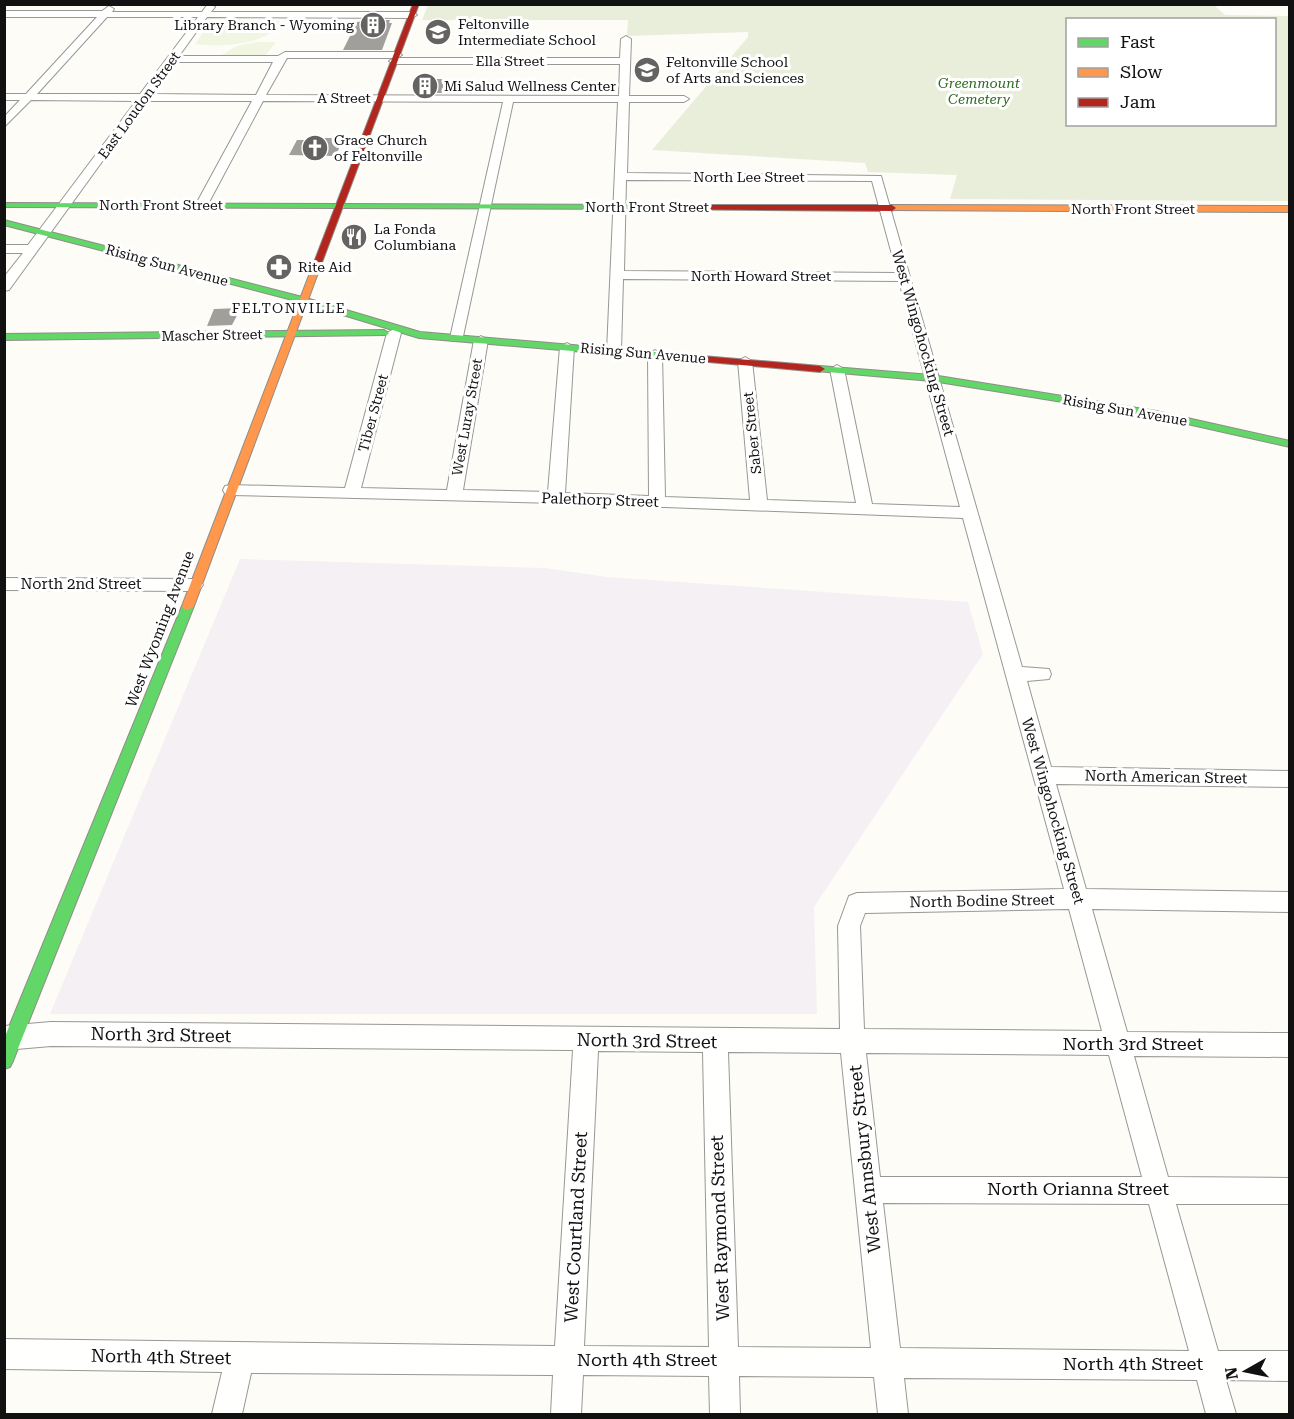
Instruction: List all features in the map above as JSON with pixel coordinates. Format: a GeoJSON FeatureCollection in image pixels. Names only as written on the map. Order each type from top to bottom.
{"type":"FeatureCollection","features":[{"type":"Feature","properties":{"kind":"street"},"geometry":{"type":"LineString","coordinates":[[4,13],[13,4]]}},
{"type":"Feature","properties":{"kind":"street"},"geometry":{"type":"LineString","coordinates":[[4,124],[113,4]]}},
{"type":"Feature","properties":{"kind":"street","name":"East Loudon Street"},"geometry":{"type":"LineString","coordinates":[[5,287],[211,4]]}},
{"type":"Feature","properties":{"kind":"street"},"geometry":{"type":"LineString","coordinates":[[4,13],[204,14],[414,10]]}},
{"type":"Feature","properties":{"kind":"street","name":"West Wyoming Avenue"},"geometry":{"type":"LineString","coordinates":[[4,1061],[9,1038],[167,661],[414,10]]}},
{"type":"Feature","properties":{"kind":"street"},"geometry":{"type":"LineString","coordinates":[[615,351],[626,39]]}},
{"type":"Feature","properties":{"kind":"street","name":"Ella Street"},"geometry":{"type":"LineString","coordinates":[[171,59],[280,59],[285,55],[625,61]]}},
{"type":"Feature","properties":{"kind":"street"},"geometry":{"type":"LineString","coordinates":[[201,206],[280,59]]}},
{"type":"Feature","properties":{"kind":"street","name":"A Street"},"geometry":{"type":"LineString","coordinates":[[4,97],[684,99]]}},
{"type":"Feature","properties":{"kind":"street","name":"West Luray Street"},"geometry":{"type":"LineString","coordinates":[[457,338],[509,98]]}},
{"type":"Feature","properties":{"kind":"street","name":"North Lee Street"},"geometry":{"type":"LineString","coordinates":[[621,176],[877,178]]}},
{"type":"Feature","properties":{"kind":"street","name":"West Wingohocking Street"},"geometry":{"type":"LineString","coordinates":[[877,178],[1221,1414]]}},
{"type":"Feature","properties":{"kind":"street","name":"North Front Street"},"geometry":{"type":"LineString","coordinates":[[4,205],[1290,209]]}},
{"type":"Feature","properties":{"kind":"street","name":"Rising Sun Avenue"},"geometry":{"type":"LineString","coordinates":[[4,222],[303,300],[419,335],[933,378],[1156,414],[1290,444]]}},
{"type":"Feature","properties":{"kind":"street"},"geometry":{"type":"LineString","coordinates":[[4,249],[32,249]]}},
{"type":"Feature","properties":{"kind":"street","name":"North Howard Street"},"geometry":{"type":"LineString","coordinates":[[618,275],[904,277]]}},
{"type":"Feature","properties":{"kind":"street","name":"Mascher Street"},"geometry":{"type":"LineString","coordinates":[[4,337],[394,333],[419,335]]}},
{"type":"Feature","properties":{"kind":"street","name":"Tiber Street"},"geometry":{"type":"LineString","coordinates":[[352,493],[394,333]]}},
{"type":"Feature","properties":{"kind":"street","name":"West Luray Street"},"geometry":{"type":"LineString","coordinates":[[454,495],[481,340]]}},
{"type":"Feature","properties":{"kind":"street"},"geometry":{"type":"LineString","coordinates":[[556,498],[567,347]]}},
{"type":"Feature","properties":{"kind":"street"},"geometry":{"type":"LineString","coordinates":[[655,354],[657,502]]}},
{"type":"Feature","properties":{"kind":"street","name":"Saber Street"},"geometry":{"type":"LineString","coordinates":[[745,361],[759,505]]}},
{"type":"Feature","properties":{"kind":"street"},"geometry":{"type":"LineString","coordinates":[[837,369],[865,508]]}},
{"type":"Feature","properties":{"kind":"street","name":"Palethorp Street"},"geometry":{"type":"LineString","coordinates":[[231,490],[556,498],[970,513]]}},
{"type":"Feature","properties":{"kind":"street","name":"North 2nd Street"},"geometry":{"type":"LineString","coordinates":[[4,584],[194,585]]}},
{"type":"Feature","properties":{"kind":"street"},"geometry":{"type":"LineString","coordinates":[[1015,674],[1042,674]]}},
{"type":"Feature","properties":{"kind":"street","name":"North American Street"},"geometry":{"type":"LineString","coordinates":[[1043,775],[1290,779]]}},
{"type":"Feature","properties":{"kind":"street","name":"North Bodine Street"},"geometry":{"type":"LineString","coordinates":[[857,905],[1077,899],[1290,902]]}},
{"type":"Feature","properties":{"kind":"street","name":"West Annsbury Street"},"geometry":{"type":"LineString","coordinates":[[857,905],[849,926],[852,1042],[893,1414]]}},
{"type":"Feature","properties":{"kind":"street","name":"North 3rd Street"},"geometry":{"type":"LineString","coordinates":[[9,1038],[51,1034],[715,1042],[1290,1045]]}},
{"type":"Feature","properties":{"kind":"street","name":"West Courtland Street"},"geometry":{"type":"LineString","coordinates":[[566,1414],[586,1040]]}},
{"type":"Feature","properties":{"kind":"street","name":"West Raymond Street"},"geometry":{"type":"LineString","coordinates":[[715,1042],[725,1414]]}},
{"type":"Feature","properties":{"kind":"street","name":"North Orianna Street"},"geometry":{"type":"LineString","coordinates":[[867,1190],[1290,1191]]}},
{"type":"Feature","properties":{"kind":"street","name":"North 4th Street"},"geometry":{"type":"LineString","coordinates":[[4,1354],[240,1358],[724,1360],[886,1364],[1290,1365]]}},
{"type":"Feature","properties":{"kind":"street"},"geometry":{"type":"LineString","coordinates":[[227,1414],[240,1358]]}},
{"type":"Feature","properties":{"kind":"shaded area"},"geometry":{"type":"Polygon","coordinates":[[[240,559],[545,568],[607,577],[968,602],[983,654],[814,907],[817,1014],[50,1014],[240,559]]]}},
{"type":"Feature","properties":{"kind":"green space","name":"Greenmount Cemetery"},"geometry":{"type":"Polygon","coordinates":[[[428,5],[1214,5],[1225,15],[1289,16],[1289,201],[950,199],[957,175],[868,172],[865,163],[652,150],[748,37],[748,32],[627,36],[628,20],[422,20],[428,5]]]}},
{"type":"Feature","properties":{"kind":"green space"},"geometry":{"type":"Polygon","coordinates":[[[211,21],[280,21],[275,29],[266,36],[255,40],[229,45],[195,44],[211,21]]]}},
{"type":"Feature","properties":{"kind":"green space"},"geometry":{"type":"Polygon","coordinates":[[[256,42],[276,42],[265,56],[220,56],[237,46],[256,42]]]}},
{"type":"Feature","properties":{"kind":"building"},"geometry":{"type":"Polygon","coordinates":[[[390,20],[389,23],[392,23],[382,50],[343,50],[357,22],[390,20]]]}},
{"type":"Feature","properties":{"kind":"building"},"geometry":{"type":"Polygon","coordinates":[[[430,79],[449,79],[445,93],[427,93],[430,79]]]}},
{"type":"Feature","properties":{"kind":"building","name":"Grace Church of Feltonville"},"geometry":{"type":"Polygon","coordinates":[[[343,138],[336,156],[289,155],[297,140],[343,138]]]}},
{"type":"Feature","properties":{"kind":"building"},"geometry":{"type":"Polygon","coordinates":[[[241,308],[232,325],[207,326],[214,309],[241,308]]]}},
{"type":"Feature","properties":{"kind":"traffic: fast"},"geometry":{"type":"LineString","coordinates":[[4,205],[649,207]]}},
{"type":"Feature","properties":{"kind":"traffic: fast"},"geometry":{"type":"LineString","coordinates":[[4,222],[303,300],[419,335],[667,356]]}},
{"type":"Feature","properties":{"kind":"traffic: fast"},"geometry":{"type":"LineString","coordinates":[[4,337],[384,333]]}},
{"type":"Feature","properties":{"kind":"traffic: fast"},"geometry":{"type":"LineString","coordinates":[[820,369],[932,378],[1156,414],[1290,444]]}},
{"type":"Feature","properties":{"kind":"traffic: fast"},"geometry":{"type":"LineString","coordinates":[[4,1061],[188,606]]}},
{"type":"Feature","properties":{"kind":"traffic: slow"},"geometry":{"type":"LineString","coordinates":[[892,208],[1290,209]]}},
{"type":"Feature","properties":{"kind":"traffic: slow"},"geometry":{"type":"LineString","coordinates":[[188,606],[317,265]]}},
{"type":"Feature","properties":{"kind":"traffic: jam"},"geometry":{"type":"LineString","coordinates":[[317,265],[416,4]]}},
{"type":"Feature","properties":{"kind":"traffic: jam"},"geometry":{"type":"LineString","coordinates":[[649,207],[892,208]]}},
{"type":"Feature","properties":{"kind":"traffic: jam"},"geometry":{"type":"LineString","coordinates":[[667,356],[820,369]]}},
{"type":"Feature","properties":{"kind":"place","name":"Library Branch - Wyoming"},"geometry":{"type":"Point","coordinates":[373,25]}},
{"type":"Feature","properties":{"kind":"place","name":"Feltonville Intermediate School"},"geometry":{"type":"Point","coordinates":[438,32]}},
{"type":"Feature","properties":{"kind":"place","name":"Feltonville School of Arts and Sciences"},"geometry":{"type":"Point","coordinates":[647,70]}},
{"type":"Feature","properties":{"kind":"place","name":"Mi Salud Wellness Center"},"geometry":{"type":"Point","coordinates":[425,86]}},
{"type":"Feature","properties":{"kind":"place","name":"Grace Church of Feltonville"},"geometry":{"type":"Point","coordinates":[315,148]}},
{"type":"Feature","properties":{"kind":"place","name":"La Fonda Columbiana"},"geometry":{"type":"Point","coordinates":[354,237]}},
{"type":"Feature","properties":{"kind":"place","name":"Rite Aid"},"geometry":{"type":"Point","coordinates":[279,267]}},
{"type":"Feature","properties":{"kind":"district","name":"FELTONVILLE"},"geometry":{"type":"Point","coordinates":[289,308]}}]}
